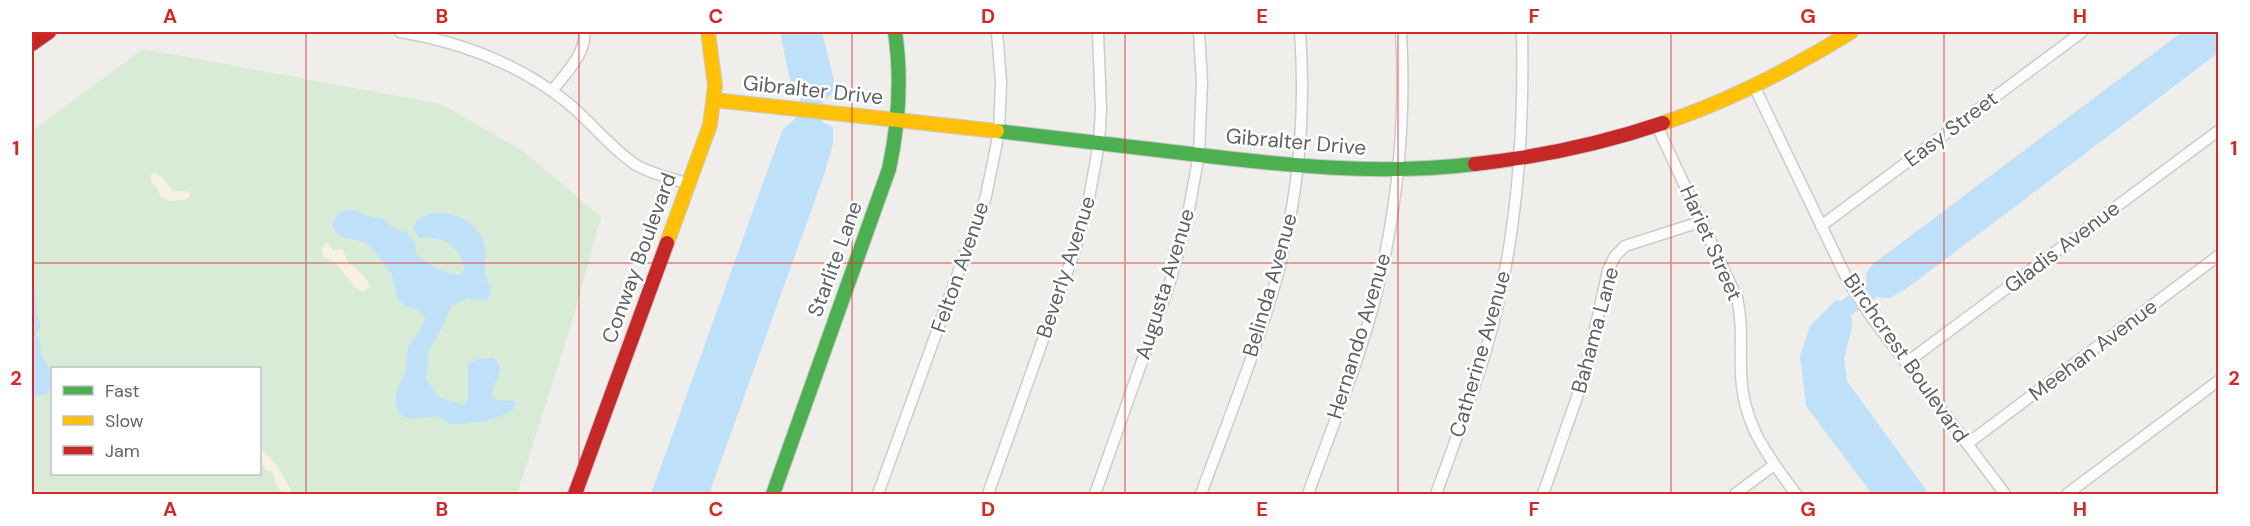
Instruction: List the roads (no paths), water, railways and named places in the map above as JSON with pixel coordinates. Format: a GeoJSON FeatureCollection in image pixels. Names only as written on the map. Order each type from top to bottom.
{"type":"FeatureCollection","features":[{"type":"Feature","properties":{"kind":"street"},"geometry":{"type":"LineString","coordinates":[[32,44],[49,32]]}},
{"type":"Feature","properties":{"kind":"street"},"geometry":{"type":"LineString","coordinates":[[400,32],[440,39],[505,62],[552,91],[583,116],[611,145],[638,166],[688,184]]}},
{"type":"Feature","properties":{"kind":"street"},"geometry":{"type":"LineString","coordinates":[[552,91],[580,52],[584,32]]}},
{"type":"Feature","properties":{"kind":"street","name":"Conway Boulevard"},"geometry":{"type":"LineString","coordinates":[[575,495],[710,124],[714,100],[714,66],[708,32]]}},
{"type":"Feature","properties":{"kind":"street","name":"Starlite Lane"},"geometry":{"type":"LineString","coordinates":[[773,495],[884,185],[899,120],[900,70],[895,32]]}},
{"type":"Feature","properties":{"kind":"street","name":"Felton Avenue"},"geometry":{"type":"LineString","coordinates":[[878,495],[979,217],[991,175],[999,132],[1001,82],[997,32]]}},
{"type":"Feature","properties":{"kind":"street","name":"Beverly Avenue"},"geometry":{"type":"LineString","coordinates":[[988,495],[1075,250],[1089,198],[1099,143],[1101,83],[1098,32]]}},
{"type":"Feature","properties":{"kind":"street","name":"Augusta Avenue"},"geometry":{"type":"LineString","coordinates":[[1095,495],[1180,252],[1199,154],[1202,82],[1199,32]]}},
{"type":"Feature","properties":{"kind":"street","name":"Belinda Avenue"},"geometry":{"type":"LineString","coordinates":[[1201,495],[1276,279],[1289,224],[1298,165],[1302,103],[1300,32]]}},
{"type":"Feature","properties":{"kind":"street","name":"Hernando Avenue"},"geometry":{"type":"LineString","coordinates":[[1308,495],[1356,360],[1377,292],[1388,241],[1399,169],[1403,84],[1401,32]]}},
{"type":"Feature","properties":{"kind":"street","name":"Catherine Avenue"},"geometry":{"type":"LineString","coordinates":[[1436,495],[1480,370],[1497,307],[1512,230],[1521,158],[1523,32]]}},
{"type":"Feature","properties":{"kind":"street","name":"Gibralter Drive"},"geometry":{"type":"LineString","coordinates":[[714,100],[1298,165],[1399,169],[1458,166],[1521,158],[1589,144],[1658,126],[1754,86],[1808,58],[1851,32]]}},
{"type":"Feature","properties":{"kind":"street","name":"Easy Street"},"geometry":{"type":"LineString","coordinates":[[1821,226],[2082,32]]}},
{"type":"Feature","properties":{"kind":"street","name":"Birchcrest Boulevard"},"geometry":{"type":"LineString","coordinates":[[1754,86],[1848,281],[1870,315],[2005,495]]}},
{"type":"Feature","properties":{"kind":"street","name":"Hariet Street"},"geometry":{"type":"LineString","coordinates":[[1658,126],[1737,298],[1742,327],[1741,371],[1744,402],[1756,436],[1796,495]]}},
{"type":"Feature","properties":{"kind":"street","name":"Gladis Avenue"},"geometry":{"type":"LineString","coordinates":[[1906,363],[2218,131]]}},
{"type":"Feature","properties":{"kind":"street","name":"Bahama Lane"},"geometry":{"type":"LineString","coordinates":[[1543,495],[1576,400],[1591,348],[1608,270],[1615,256],[1625,246],[1703,221]]}},
{"type":"Feature","properties":{"kind":"street","name":"Meehan Avenue"},"geometry":{"type":"LineString","coordinates":[[1967,444],[2218,256]]}},
{"type":"Feature","properties":{"kind":"street"},"geometry":{"type":"LineString","coordinates":[[2067,495],[2218,381]]}},
{"type":"Feature","properties":{"kind":"street"},"geometry":{"type":"LineString","coordinates":[[1735,495],[1774,465]]}},
{"type":"Feature","properties":{"kind":"water"},"geometry":{"type":"Polygon","coordinates":[[[780,32],[822,32],[835,85],[834,93],[823,101],[822,122],[833,127],[833,144],[824,175],[709,494],[651,494],[773,155],[783,129],[795,119],[801,98],[792,90],[780,32]]]}},
{"type":"Feature","properties":{"kind":"water"},"geometry":{"type":"Polygon","coordinates":[[[2182,32],[2218,32],[2218,53],[1906,289],[1890,298],[1877,297],[1851,315],[1852,327],[1844,359],[1847,381],[1929,494],[1872,494],[1806,406],[1800,356],[1810,326],[1836,300],[1841,301],[1867,281],[1866,274],[1873,264],[2182,32]]]}},
{"type":"Feature","properties":{"kind":"water"},"geometry":{"type":"Polygon","coordinates":[[[346,210],[382,218],[392,227],[407,233],[414,241],[417,255],[437,268],[454,275],[460,275],[464,270],[461,258],[454,248],[439,239],[419,238],[413,228],[419,220],[436,212],[456,216],[466,220],[474,227],[485,245],[485,275],[491,294],[486,300],[477,301],[469,298],[451,306],[429,351],[426,379],[438,397],[464,405],[468,398],[468,364],[476,359],[494,358],[498,362],[499,371],[492,395],[498,400],[514,401],[517,405],[513,407],[516,408],[493,419],[450,424],[449,427],[445,420],[439,417],[416,419],[402,415],[397,407],[397,391],[406,369],[408,349],[425,318],[419,310],[406,306],[398,299],[392,275],[373,249],[365,242],[341,237],[332,226],[337,215],[346,210]]]}},
{"type":"Feature","properties":{"kind":"water"},"geometry":{"type":"Polygon","coordinates":[[[32,279],[40,323],[36,335],[40,339],[41,355],[48,365],[51,386],[47,394],[32,398],[32,279]]]}}]}
